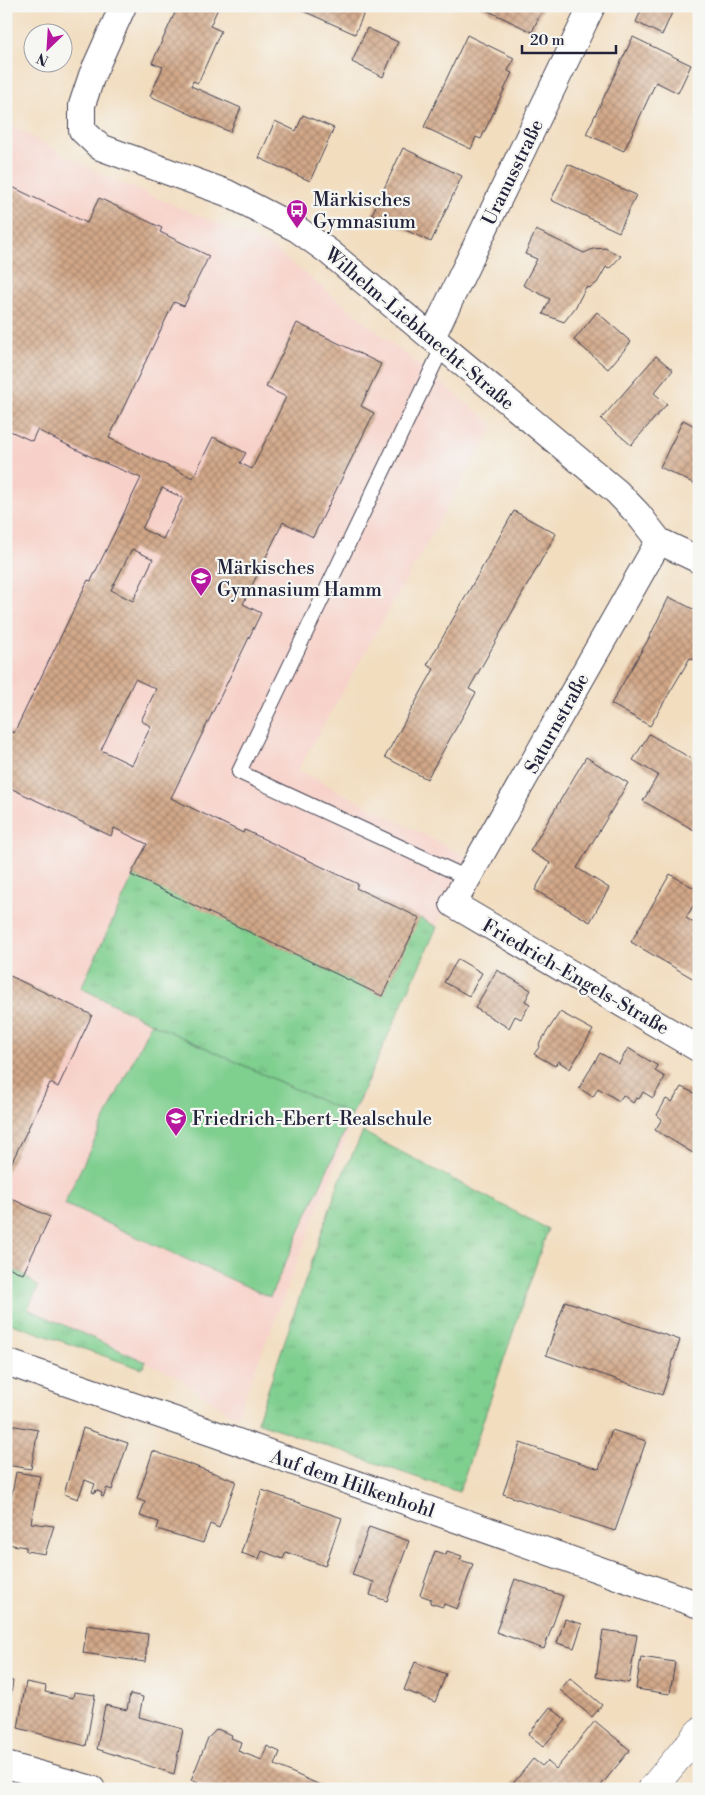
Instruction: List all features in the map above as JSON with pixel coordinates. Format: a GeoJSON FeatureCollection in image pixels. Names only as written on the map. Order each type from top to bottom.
{"type":"FeatureCollection","features":[{"type":"Feature","properties":{"kind":"street","name":"Wilhelm-Liebknecht-Straße"},"geometry":{"type":"LineString","coordinates":[[123,6],[92,75],[82,105],[82,130],[100,147],[227,193],[297,228],[438,342],[616,492],[638,514],[659,541],[699,560]]}},
{"type":"Feature","properties":{"kind":"street","name":"Uranusstraße"},"geometry":{"type":"LineString","coordinates":[[438,342],[592,6]]}},
{"type":"Feature","properties":{"kind":"street","name":"Saturnstraße"},"geometry":{"type":"LineString","coordinates":[[453,904],[659,541]]}},
{"type":"Feature","properties":{"kind":"street","name":"Friedrich-Engels-Straße"},"geometry":{"type":"LineString","coordinates":[[453,904],[699,1048]]}},
{"type":"Feature","properties":{"kind":"street","name":"Auf dem Hilkenhohl"},"geometry":{"type":"LineString","coordinates":[[6,1362],[699,1605]]}},
{"type":"Feature","properties":{"kind":"street"},"geometry":{"type":"LineString","coordinates":[[652,1789],[699,1732]]}},
{"type":"Feature","properties":{"kind":"street"},"geometry":{"type":"LineString","coordinates":[[6,1765],[92,1789]]}},
{"type":"Feature","properties":{"kind":"lane"},"geometry":{"type":"LineString","coordinates":[[438,342],[239,772],[460,875],[467,880]]}},
{"type":"Feature","properties":{"kind":"shaded area","name":"Märkisches Gymnasium Hamm"},"geometry":{"type":"Polygon","coordinates":[[[6,123],[100,174],[269,245],[494,425],[298,770],[469,858],[397,1009],[236,1418],[174,1375],[28,1309],[6,1266],[6,123]]]}},
{"type":"Feature","properties":{"kind":"green space"},"geometry":{"type":"Polygon","coordinates":[[[134,875],[382,996],[418,920],[420,918],[437,927],[352,1115],[151,1023],[81,988],[134,875]]]}},
{"type":"Feature","properties":{"kind":"green space"},"geometry":{"type":"Polygon","coordinates":[[[151,1023],[352,1115],[270,1297],[64,1204],[151,1023]]]}},
{"type":"Feature","properties":{"kind":"green space"},"geometry":{"type":"Polygon","coordinates":[[[363,1132],[548,1229],[459,1492],[257,1422],[339,1182],[363,1132]]]}},
{"type":"Feature","properties":{"kind":"green space"},"geometry":{"type":"Polygon","coordinates":[[[6,1266],[23,1274],[38,1287],[28,1309],[146,1362],[142,1369],[6,1322],[6,1266]]]}},
{"type":"Feature","properties":{"kind":"building"},"geometry":{"type":"Polygon","coordinates":[[[178,6],[219,6],[210,26],[221,31],[198,83],[193,81],[191,86],[241,108],[230,132],[150,96],[163,67],[152,63],[178,6]]]}},
{"type":"Feature","properties":{"kind":"building"},"geometry":{"type":"Polygon","coordinates":[[[303,6],[367,6],[355,34],[301,10],[303,6]]]}},
{"type":"Feature","properties":{"kind":"building"},"geometry":{"type":"Polygon","coordinates":[[[478,6],[544,6],[532,32],[478,6]]]}},
{"type":"Feature","properties":{"kind":"building"},"geometry":{"type":"Polygon","coordinates":[[[643,6],[675,6],[662,35],[636,22],[643,6]]]}},
{"type":"Feature","properties":{"kind":"building"},"geometry":{"type":"Polygon","coordinates":[[[367,28],[398,42],[383,77],[352,62],[367,28]]]}},
{"type":"Feature","properties":{"kind":"building"},"geometry":{"type":"Polygon","coordinates":[[[467,35],[514,58],[508,71],[512,73],[481,139],[476,137],[471,149],[424,127],[467,35]]]}},
{"type":"Feature","properties":{"kind":"building"},"geometry":{"type":"Polygon","coordinates":[[[633,37],[691,65],[678,93],[656,82],[624,151],[586,134],[633,37]]]}},
{"type":"Feature","properties":{"kind":"building"},"geometry":{"type":"Polygon","coordinates":[[[303,115],[334,128],[310,181],[259,158],[275,121],[296,131],[303,115]]]}},
{"type":"Feature","properties":{"kind":"building"},"geometry":{"type":"Polygon","coordinates":[[[403,148],[462,176],[431,242],[372,214],[403,148]]]}},
{"type":"Feature","properties":{"kind":"building"},"geometry":{"type":"Polygon","coordinates":[[[568,164],[636,195],[619,232],[551,200],[568,164]]]}},
{"type":"Feature","properties":{"kind":"building"},"geometry":{"type":"Polygon","coordinates":[[[6,184],[87,223],[99,198],[162,228],[160,232],[209,256],[184,306],[174,302],[109,438],[193,478],[213,437],[246,453],[240,463],[252,469],[286,397],[266,387],[297,323],[381,364],[361,406],[374,413],[313,537],[283,522],[243,604],[261,613],[171,798],[243,833],[244,830],[247,831],[358,884],[356,888],[420,918],[382,996],[131,875],[147,844],[114,828],[111,836],[6,786],[6,730],[14,733],[88,580],[91,581],[141,478],[98,460],[37,430],[32,441],[6,429],[6,184]],[[162,488],[142,529],[163,539],[183,498],[162,488]],[[132,549],[111,590],[133,601],[153,559],[132,549]],[[135,679],[101,750],[132,765],[151,726],[141,721],[156,689],[135,679]]]}},
{"type":"Feature","properties":{"kind":"building"},"geometry":{"type":"Polygon","coordinates":[[[536,230],[584,253],[593,249],[605,248],[621,256],[610,268],[606,267],[597,283],[589,288],[586,287],[575,308],[564,322],[543,314],[550,299],[523,285],[537,259],[525,254],[536,230]]]}},
{"type":"Feature","properties":{"kind":"building"},"geometry":{"type":"Polygon","coordinates":[[[597,312],[631,342],[608,369],[574,340],[597,312]]]}},
{"type":"Feature","properties":{"kind":"building"},"geometry":{"type":"Polygon","coordinates":[[[656,356],[673,370],[654,393],[667,404],[631,445],[601,419],[656,356]]]}},
{"type":"Feature","properties":{"kind":"building"},"geometry":{"type":"Polygon","coordinates":[[[683,420],[699,428],[699,486],[660,467],[683,420]]]}},
{"type":"Feature","properties":{"kind":"building"},"geometry":{"type":"Polygon","coordinates":[[[514,511],[556,534],[469,689],[476,693],[427,779],[385,757],[434,669],[427,665],[514,511]]]}},
{"type":"Feature","properties":{"kind":"building"},"geometry":{"type":"Polygon","coordinates":[[[669,597],[699,612],[699,662],[690,658],[650,726],[611,704],[649,638],[669,597]]]}},
{"type":"Feature","properties":{"kind":"building"},"geometry":{"type":"Polygon","coordinates":[[[649,734],[699,763],[699,833],[643,801],[658,775],[633,760],[649,734]]]}},
{"type":"Feature","properties":{"kind":"building"},"geometry":{"type":"Polygon","coordinates":[[[586,757],[628,783],[577,868],[609,888],[590,922],[535,890],[550,863],[530,851],[586,757]]]}},
{"type":"Feature","properties":{"kind":"building"},"geometry":{"type":"Polygon","coordinates":[[[670,874],[699,891],[699,896],[686,918],[699,926],[699,982],[631,942],[670,874]]]}},
{"type":"Feature","properties":{"kind":"building"},"geometry":{"type":"Polygon","coordinates":[[[458,959],[482,973],[469,996],[444,982],[458,959]]]}},
{"type":"Feature","properties":{"kind":"building"},"geometry":{"type":"Polygon","coordinates":[[[497,970],[531,990],[525,1001],[530,1004],[521,1019],[515,1016],[509,1028],[475,1008],[497,970]]]}},
{"type":"Feature","properties":{"kind":"building"},"geometry":{"type":"Polygon","coordinates":[[[6,974],[92,1015],[58,1087],[50,1083],[6,1174],[6,974]]]}},
{"type":"Feature","properties":{"kind":"building"},"geometry":{"type":"Polygon","coordinates":[[[560,1012],[593,1030],[570,1069],[558,1061],[555,1066],[534,1054],[560,1012]]]}},
{"type":"Feature","properties":{"kind":"building"},"geometry":{"type":"Polygon","coordinates":[[[628,1048],[658,1066],[655,1071],[665,1077],[653,1098],[643,1092],[639,1099],[636,1098],[633,1103],[623,1095],[619,1101],[598,1088],[593,1097],[579,1088],[600,1053],[619,1064],[628,1048]]]}},
{"type":"Feature","properties":{"kind":"building"},"geometry":{"type":"Polygon","coordinates":[[[681,1087],[699,1095],[699,1143],[693,1153],[655,1130],[662,1119],[657,1115],[666,1099],[672,1102],[681,1087]]]}},
{"type":"Feature","properties":{"kind":"building"},"geometry":{"type":"Polygon","coordinates":[[[6,1196],[50,1217],[23,1274],[6,1266],[6,1196]]]}},
{"type":"Feature","properties":{"kind":"building"},"geometry":{"type":"Polygon","coordinates":[[[565,1301],[680,1340],[662,1395],[546,1355],[565,1301]]]}},
{"type":"Feature","properties":{"kind":"building"},"geometry":{"type":"Polygon","coordinates":[[[10,1425],[38,1430],[31,1469],[6,1465],[6,1447],[10,1425]]]}},
{"type":"Feature","properties":{"kind":"building"},"geometry":{"type":"Polygon","coordinates":[[[83,1428],[128,1443],[112,1490],[107,1488],[103,1497],[101,1496],[102,1493],[96,1490],[95,1493],[92,1492],[95,1484],[85,1480],[78,1499],[64,1494],[83,1428]]]}},
{"type":"Feature","properties":{"kind":"building"},"geometry":{"type":"Polygon","coordinates":[[[612,1430],[646,1441],[615,1531],[503,1494],[520,1443],[599,1469],[612,1430]]]}},
{"type":"Feature","properties":{"kind":"building"},"geometry":{"type":"Polygon","coordinates":[[[153,1451],[236,1481],[219,1528],[210,1524],[203,1543],[157,1529],[159,1522],[140,1516],[145,1502],[137,1499],[153,1451]]]}},
{"type":"Feature","properties":{"kind":"building"},"geometry":{"type":"Polygon","coordinates":[[[16,1472],[40,1476],[31,1523],[54,1526],[45,1554],[26,1551],[26,1547],[6,1544],[6,1499],[11,1500],[16,1472]]]}},
{"type":"Feature","properties":{"kind":"building"},"geometry":{"type":"Polygon","coordinates":[[[262,1490],[342,1518],[325,1566],[286,1552],[283,1559],[262,1551],[259,1559],[241,1553],[262,1490]]]}},
{"type":"Feature","properties":{"kind":"building"},"geometry":{"type":"Polygon","coordinates":[[[369,1527],[409,1541],[387,1601],[370,1595],[374,1582],[352,1575],[369,1527]]]}},
{"type":"Feature","properties":{"kind":"building"},"geometry":{"type":"Polygon","coordinates":[[[435,1551],[446,1555],[447,1551],[462,1556],[460,1560],[473,1564],[457,1609],[444,1604],[443,1607],[430,1603],[431,1599],[420,1595],[435,1551]]]}},
{"type":"Feature","properties":{"kind":"building"},"geometry":{"type":"Polygon","coordinates":[[[515,1579],[563,1596],[544,1649],[496,1632],[515,1579]]]}},
{"type":"Feature","properties":{"kind":"building"},"geometry":{"type":"Polygon","coordinates":[[[565,1619],[582,1624],[574,1648],[557,1643],[565,1619]]]}},
{"type":"Feature","properties":{"kind":"building"},"geometry":{"type":"Polygon","coordinates":[[[87,1625],[148,1634],[145,1662],[83,1653],[87,1625]]]}},
{"type":"Feature","properties":{"kind":"building"},"geometry":{"type":"Polygon","coordinates":[[[603,1630],[637,1635],[629,1683],[596,1677],[603,1630]]]}},
{"type":"Feature","properties":{"kind":"building"},"geometry":{"type":"Polygon","coordinates":[[[641,1657],[675,1662],[670,1694],[636,1689],[641,1657]]]}},
{"type":"Feature","properties":{"kind":"building"},"geometry":{"type":"Polygon","coordinates":[[[415,1662],[446,1674],[435,1702],[404,1690],[415,1662]]]}},
{"type":"Feature","properties":{"kind":"building"},"geometry":{"type":"Polygon","coordinates":[[[570,1678],[602,1705],[592,1717],[560,1690],[570,1678]]]}},
{"type":"Feature","properties":{"kind":"building"},"geometry":{"type":"Polygon","coordinates":[[[6,1680],[13,1681],[7,1720],[6,1719],[6,1680]]]}},
{"type":"Feature","properties":{"kind":"building"},"geometry":{"type":"Polygon","coordinates":[[[26,1682],[46,1686],[45,1692],[73,1698],[74,1692],[95,1695],[86,1746],[18,1728],[26,1682]]]}},
{"type":"Feature","properties":{"kind":"building"},"geometry":{"type":"Polygon","coordinates":[[[130,1694],[143,1697],[139,1717],[183,1729],[174,1774],[97,1749],[105,1705],[127,1710],[130,1694]]]}},
{"type":"Feature","properties":{"kind":"building"},"geometry":{"type":"Polygon","coordinates":[[[550,1707],[566,1720],[543,1747],[528,1735],[550,1707]]]}},
{"type":"Feature","properties":{"kind":"building"},"geometry":{"type":"Polygon","coordinates":[[[595,1721],[630,1750],[598,1789],[515,1789],[511,1786],[533,1759],[542,1766],[547,1761],[556,1769],[595,1721]]]}},
{"type":"Feature","properties":{"kind":"building"},"geometry":{"type":"Polygon","coordinates":[[[217,1729],[232,1735],[231,1738],[241,1742],[238,1751],[262,1760],[267,1746],[280,1752],[275,1765],[329,1789],[214,1789],[191,1780],[208,1738],[217,1729]]]}},
{"type":"Feature","properties":{"kind":"place","name":"Märkisches Gymnasium"},"geometry":{"type":"Point","coordinates":[297,229]}},
{"type":"Feature","properties":{"kind":"place","name":"Märkisches Gymnasium Hamm"},"geometry":{"type":"Point","coordinates":[201,597]}},
{"type":"Feature","properties":{"kind":"place","name":"Friedrich-Ebert-Realschule"},"geometry":{"type":"Point","coordinates":[176,1137]}}]}
